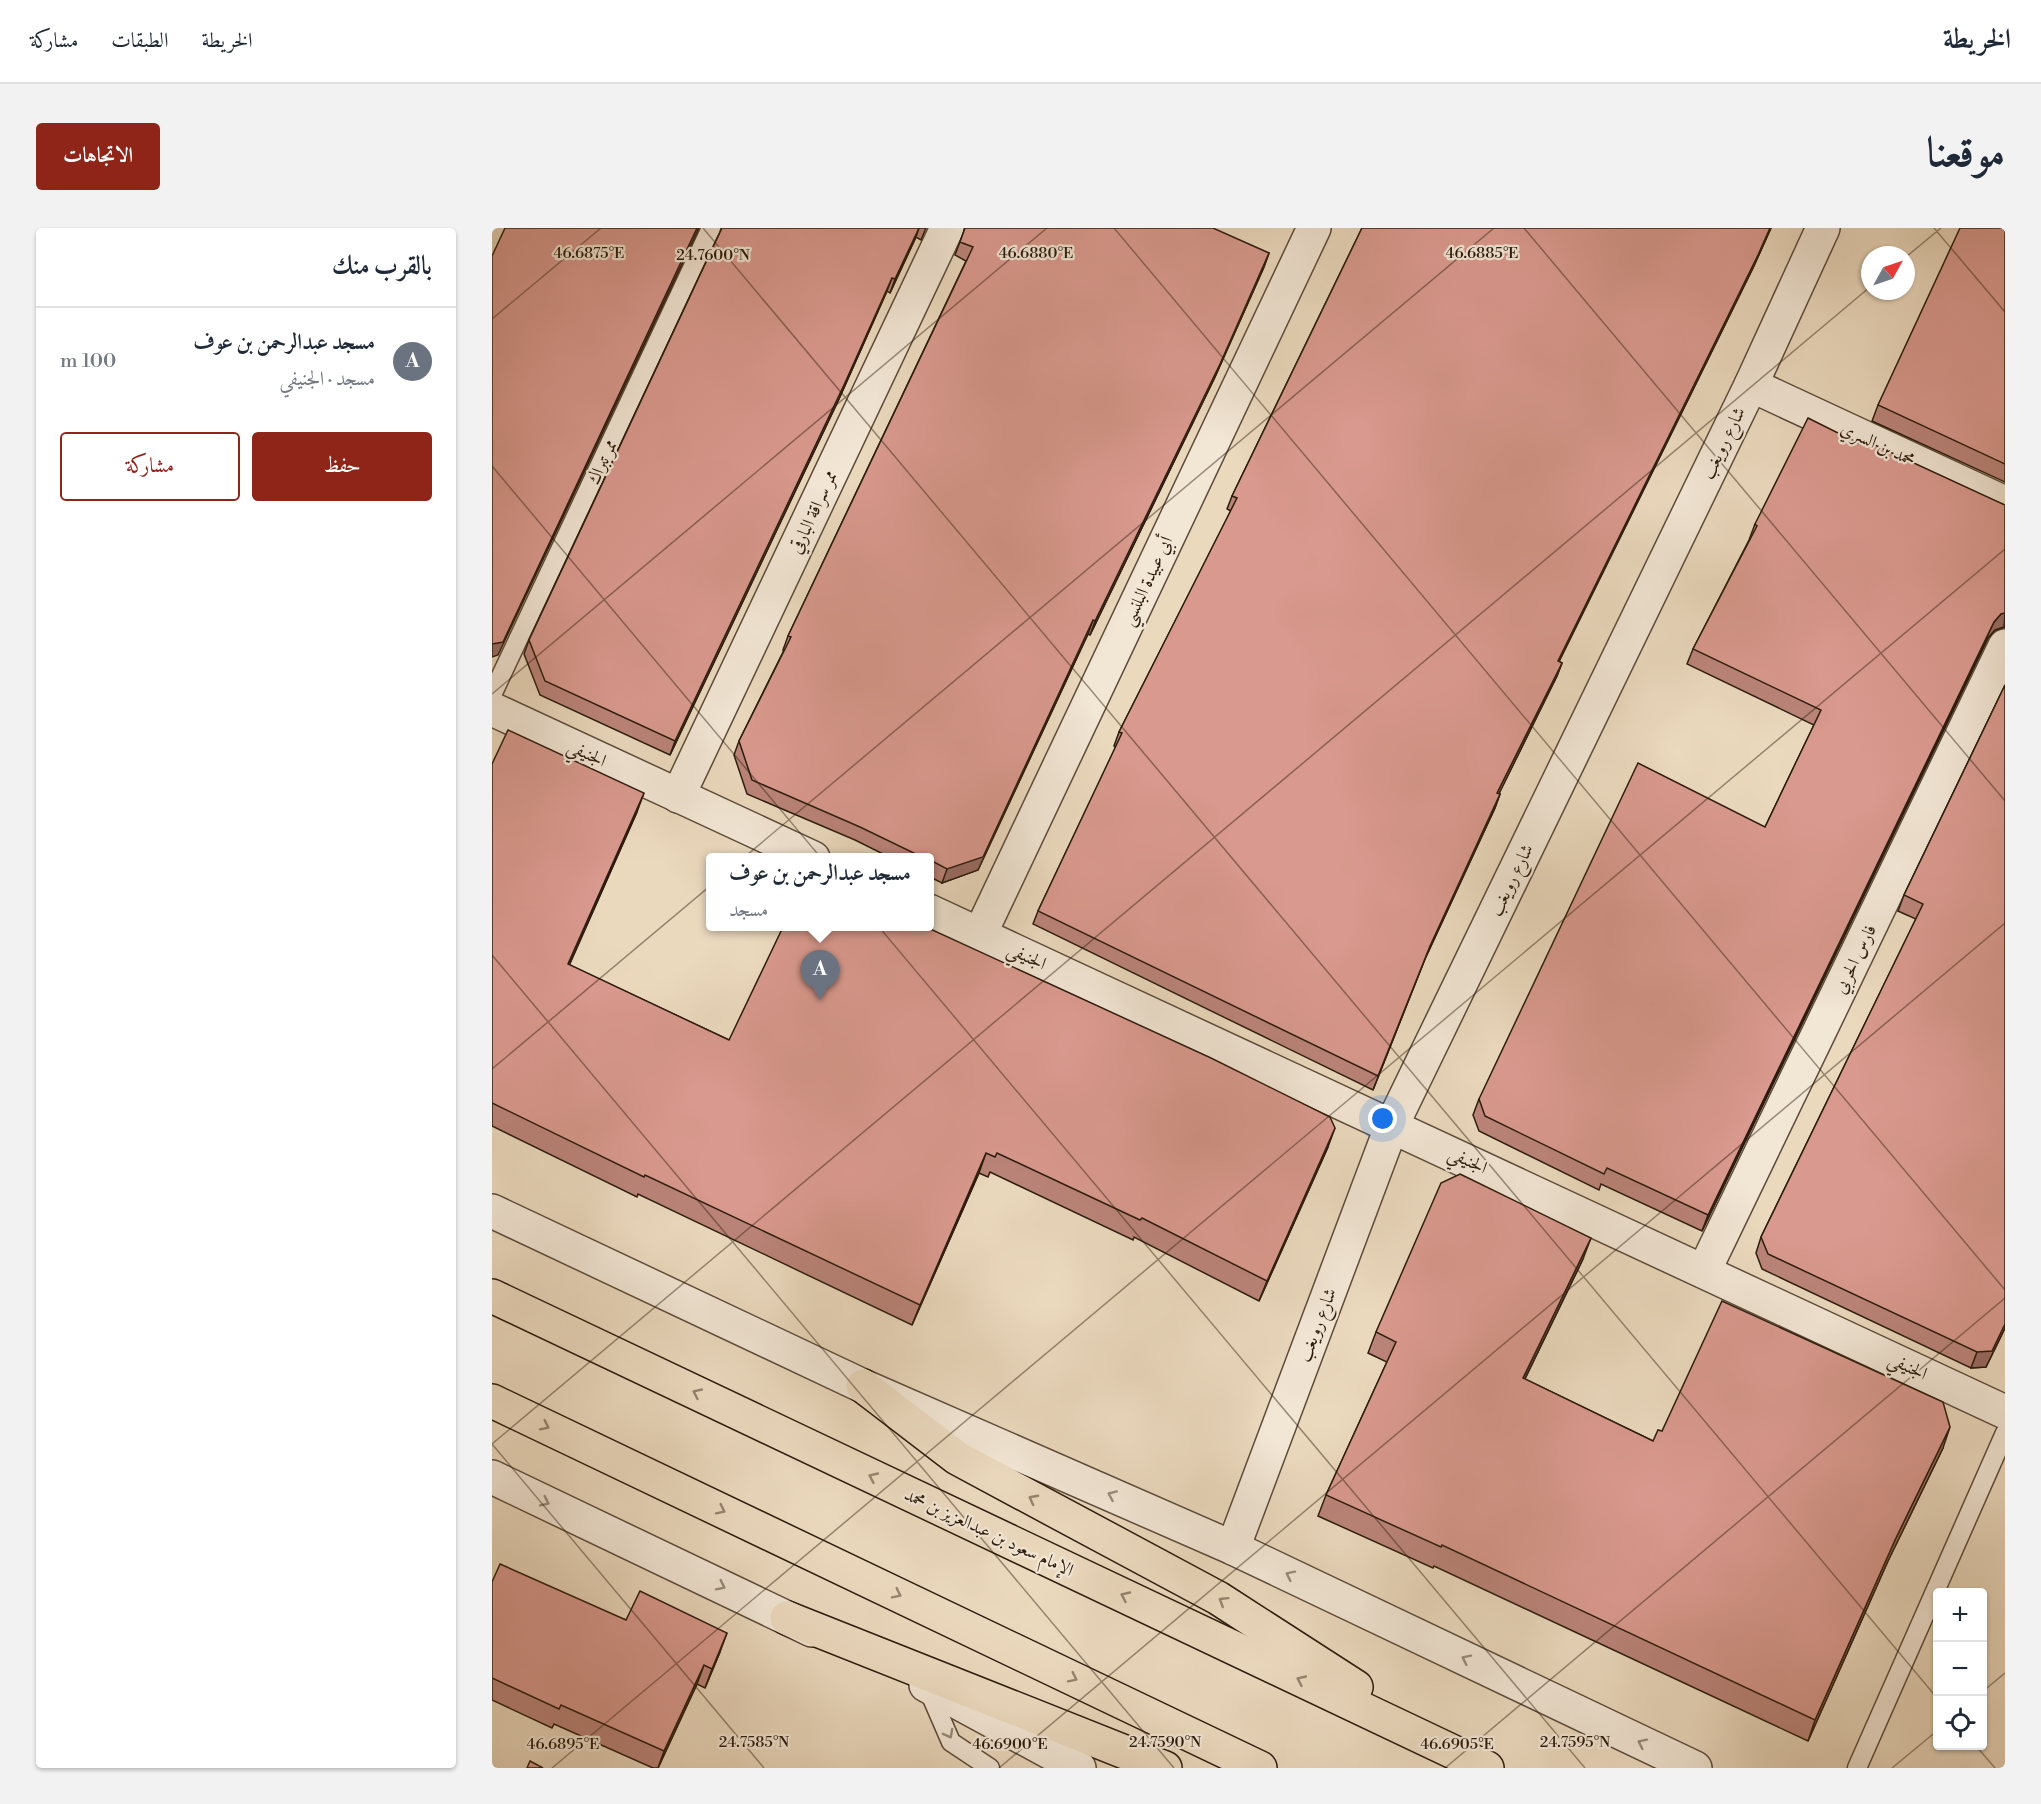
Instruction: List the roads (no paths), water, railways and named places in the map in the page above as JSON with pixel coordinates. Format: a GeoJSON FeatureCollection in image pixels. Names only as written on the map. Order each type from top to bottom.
{"type":"FeatureCollection","features":[{"type":"Feature","properties":{"kind":"main road","name":"الإمام سعود بن عبدالعزيز بن محمد"},"geometry":{"type":"LineString","coordinates":[[492,1296],[1476,1763]]}},
{"type":"Feature","properties":{"kind":"main road"},"geometry":{"type":"LineString","coordinates":[[863,1386],[957,1458],[1218,1598],[1476,1763]]}},
{"type":"Feature","properties":{"kind":"main road"},"geometry":{"type":"LineString","coordinates":[[492,1401],[1260,1768]]}},
{"type":"Feature","properties":{"kind":"main road"},"geometry":{"type":"LineString","coordinates":[[787,1618],[1165,1768]]}},
{"type":"Feature","properties":{"kind":"street","name":"ممر سراقة البارقي"},"geometry":{"type":"LineString","coordinates":[[678,796],[947,228]]}},
{"type":"Feature","properties":{"kind":"street","name":"أبي عبيدة البلنسي"},"geometry":{"type":"LineString","coordinates":[[980,934],[1314,228]]}},
{"type":"Feature","properties":{"kind":"street","name":"شارع رويغب"},"geometry":{"type":"LineString","coordinates":[[1233,1548],[1392,1125],[1751,385],[1823,228]]}},
{"type":"Feature","properties":{"kind":"street","name":"محمد بن السري"},"geometry":{"type":"LineString","coordinates":[[1751,385],[2005,503]]}},
{"type":"Feature","properties":{"kind":"street","name":"فارس الحربي"},"geometry":{"type":"LineString","coordinates":[[1704,1271],[2005,646]]}},
{"type":"Feature","properties":{"kind":"street","name":"الجنيفي"},"geometry":{"type":"LineString","coordinates":[[492,709],[802,853]]}},
{"type":"Feature","properties":{"kind":"street","name":"الجنيفي"},"geometry":{"type":"LineString","coordinates":[[934,913],[2005,1412]]}},
{"type":"Feature","properties":{"kind":"street"},"geometry":{"type":"LineString","coordinates":[[492,1210],[863,1386],[1233,1548],[1695,1768]]}},
{"type":"Feature","properties":{"kind":"street"},"geometry":{"type":"LineString","coordinates":[[492,1477],[926,1685],[1079,1768]]}},
{"type":"Feature","properties":{"kind":"lane","name":"ممر تبراك"},"geometry":{"type":"LineString","coordinates":[[492,695],[711,228]]}},
{"type":"Feature","properties":{"kind":"lane"},"geometry":{"type":"LineString","coordinates":[[1857,1768],[2005,1433]]}},
{"type":"Feature","properties":{"kind":"lane"},"geometry":{"type":"LineString","coordinates":[[926,1685],[951,1742],[990,1768]]}},
{"type":"Feature","properties":{"kind":"place","name":"مسجد عبدالرحمن بن عوف"},"geometry":{"type":"Point","coordinates":[820,1000]}}]}
